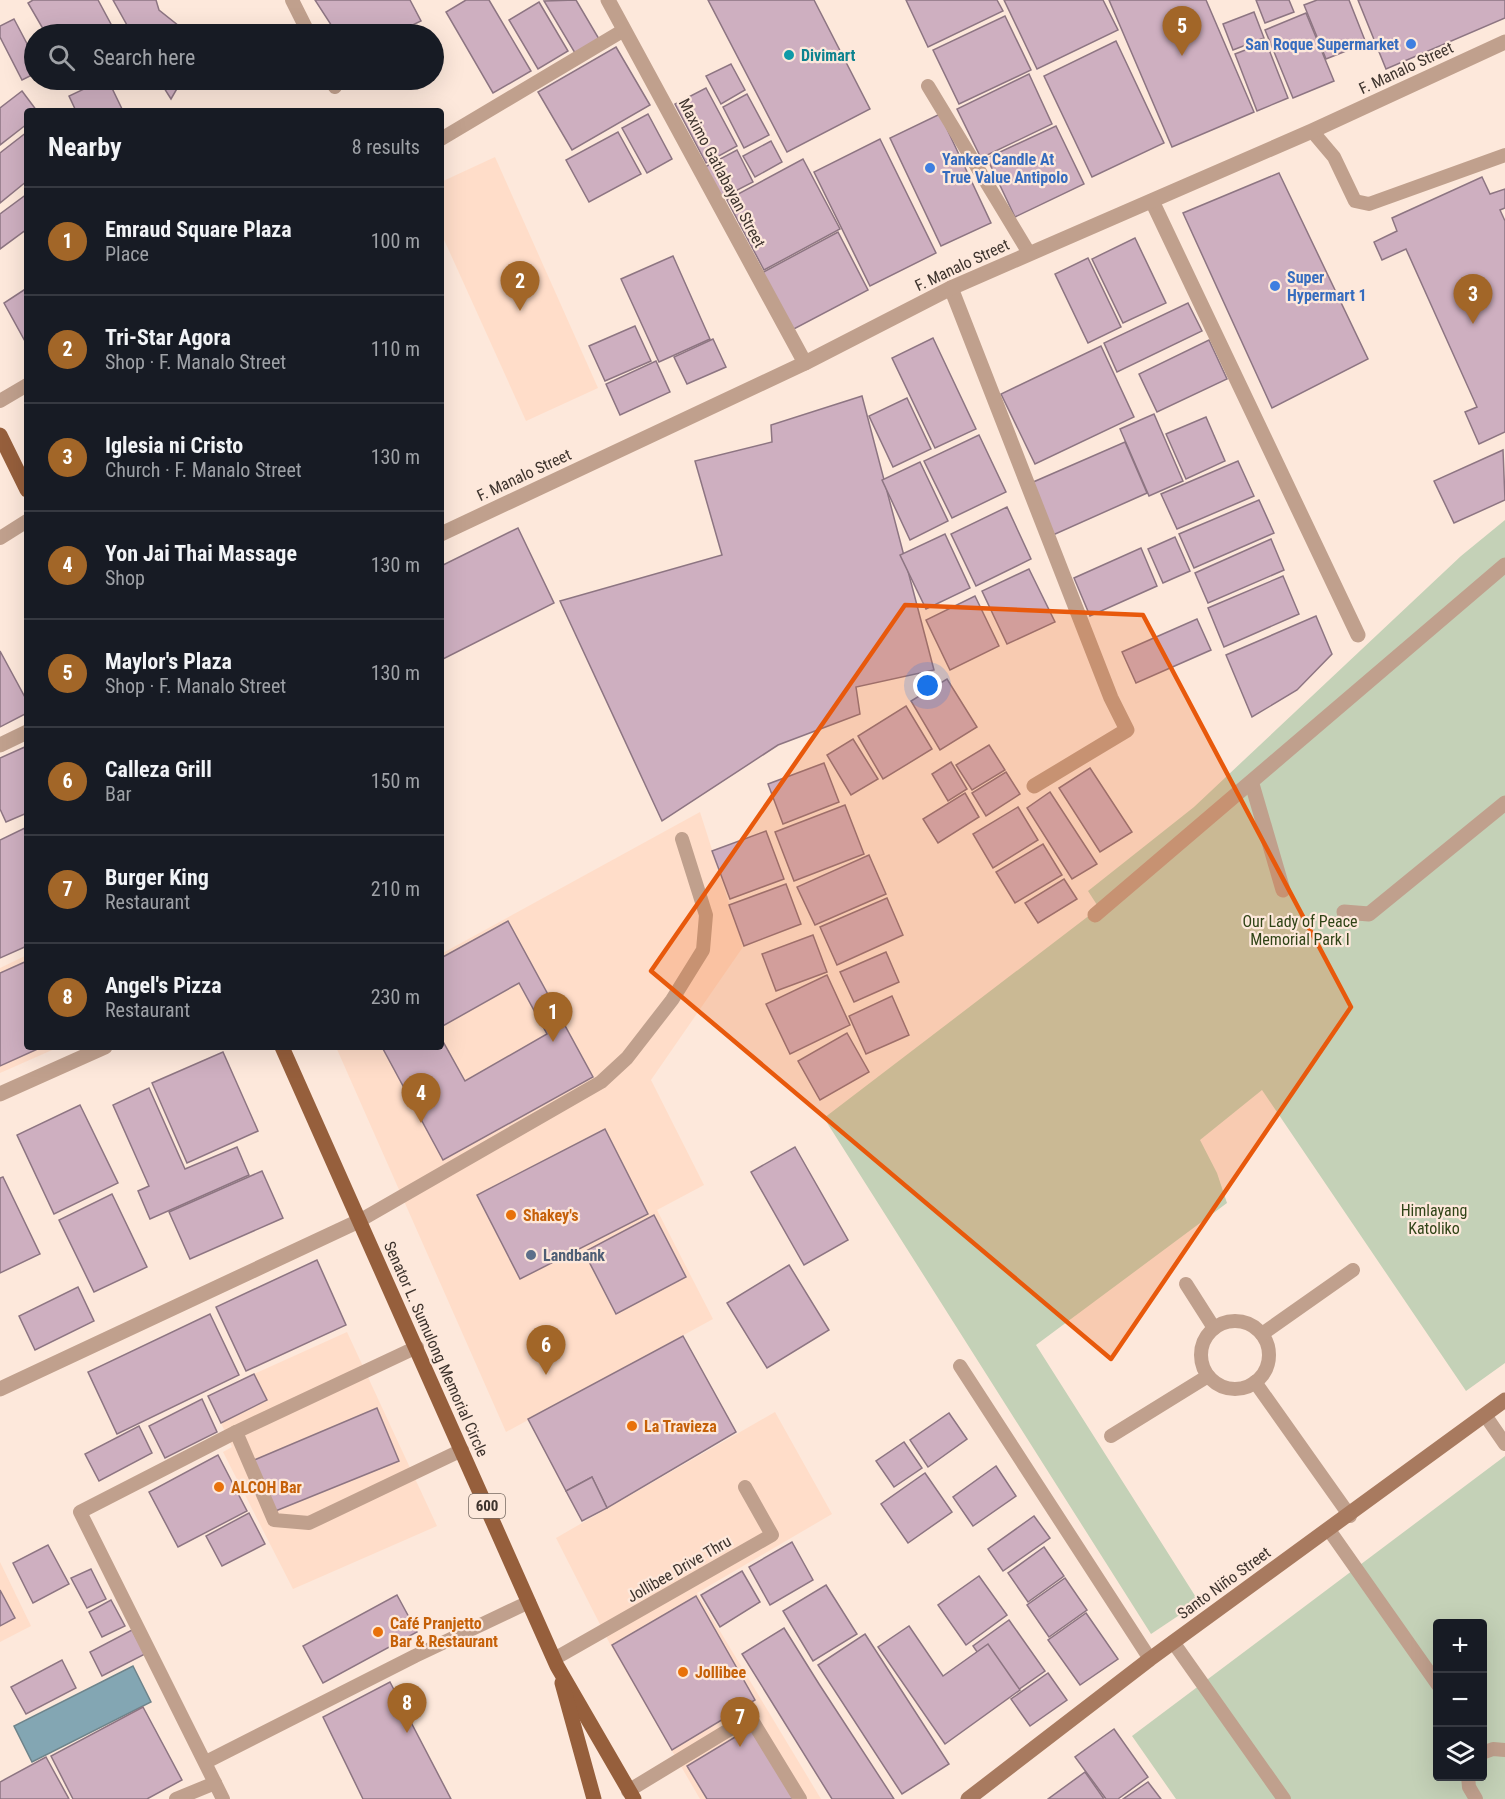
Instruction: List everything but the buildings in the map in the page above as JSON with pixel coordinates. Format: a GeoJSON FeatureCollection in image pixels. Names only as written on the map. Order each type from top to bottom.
{"type":"FeatureCollection","features":[{"type":"Feature","properties":{"kind":"main road"},"geometry":{"type":"LineString","coordinates":[[0,435],[24,484]]}},
{"type":"Feature","properties":{"kind":"main road","name":"Senator L. Sumulong Memorial Circle"},"geometry":{"type":"LineString","coordinates":[[283,1050],[555,1662],[631,1795]]}},
{"type":"Feature","properties":{"kind":"main road","name":"Santo Niño Street"},"geometry":{"type":"LineString","coordinates":[[968,1799],[1150,1659],[1350,1516],[1505,1400]]}},
{"type":"Feature","properties":{"kind":"main road","name":"Senator L. Sumulong Memorial Circle"},"geometry":{"type":"LineString","coordinates":[[555,1662],[594,1799]]}},
{"type":"Feature","properties":{"kind":"street","name":"Maximo Gatlabayan Street"},"geometry":{"type":"LineString","coordinates":[[608,0],[805,363]]}},
{"type":"Feature","properties":{"kind":"street","name":"F. Manalo Street"},"geometry":{"type":"LineString","coordinates":[[444,533],[805,363],[951,288],[1312,131],[1505,42]]}},
{"type":"Feature","properties":{"kind":"street"},"geometry":{"type":"LineString","coordinates":[[1152,201],[1358,635]]}},
{"type":"Feature","properties":{"kind":"street"},"geometry":{"type":"LineString","coordinates":[[951,288],[1111,698],[1127,730],[1034,786]]}},
{"type":"Feature","properties":{"kind":"street"},"geometry":{"type":"LineString","coordinates":[[1095,915],[1252,784],[1505,565]]}},
{"type":"Feature","properties":{"kind":"street"},"geometry":{"type":"LineString","coordinates":[[0,746],[24,734]]}},
{"type":"Feature","properties":{"kind":"street"},"geometry":{"type":"LineString","coordinates":[[1252,784],[1283,890]]}},
{"type":"Feature","properties":{"kind":"street"},"geometry":{"type":"LineString","coordinates":[[1344,912],[1369,914],[1505,803]]}},
{"type":"Feature","properties":{"kind":"street"},"geometry":{"type":"LineString","coordinates":[[0,1094],[98,1050]]}},
{"type":"Feature","properties":{"kind":"street"},"geometry":{"type":"LineString","coordinates":[[0,1389],[359,1221]]}},
{"type":"Feature","properties":{"kind":"lane"},"geometry":{"type":"LineString","coordinates":[[292,0],[304,24]]}},
{"type":"Feature","properties":{"kind":"lane"},"geometry":{"type":"LineString","coordinates":[[444,137],[624,30]]}},
{"type":"Feature","properties":{"kind":"lane"},"geometry":{"type":"LineString","coordinates":[[928,86],[1029,253]]}},
{"type":"Feature","properties":{"kind":"lane"},"geometry":{"type":"LineString","coordinates":[[1312,131],[1334,157],[1355,201],[1369,204],[1505,155]]}},
{"type":"Feature","properties":{"kind":"lane"},"geometry":{"type":"LineString","coordinates":[[0,401],[24,387]]}},
{"type":"Feature","properties":{"kind":"lane"},"geometry":{"type":"LineString","coordinates":[[0,538],[24,523]]}},
{"type":"Feature","properties":{"kind":"lane"},"geometry":{"type":"LineString","coordinates":[[359,1221],[601,1082],[627,1058],[672,1000],[703,950],[706,915],[682,839]]}},
{"type":"Feature","properties":{"kind":"lane"},"geometry":{"type":"LineString","coordinates":[[1262,1334],[1353,1270]]}},
{"type":"Feature","properties":{"kind":"lane"},"geometry":{"type":"LineString","coordinates":[[1186,1284],[1214,1328]]}},
{"type":"Feature","properties":{"kind":"lane"},"geometry":{"type":"LineString","coordinates":[[1244,1322],[1262,1334],[1266,1344],[1267,1365],[1255,1382],[1246,1387],[1225,1388],[1208,1376],[1203,1366],[1202,1345],[1214,1328],[1223,1323],[1244,1322]]}},
{"type":"Feature","properties":{"kind":"lane"},"geometry":{"type":"LineString","coordinates":[[223,1799],[80,1512],[236,1432],[417,1347]]}},
{"type":"Feature","properties":{"kind":"lane"},"geometry":{"type":"LineString","coordinates":[[960,1366],[1150,1659]]}},
{"type":"Feature","properties":{"kind":"lane"},"geometry":{"type":"LineString","coordinates":[[1111,1436],[1208,1376]]}},
{"type":"Feature","properties":{"kind":"lane"},"geometry":{"type":"LineString","coordinates":[[1255,1382],[1350,1516]]}},
{"type":"Feature","properties":{"kind":"lane"},"geometry":{"type":"LineString","coordinates":[[1485,1415],[1505,1444]]}},
{"type":"Feature","properties":{"kind":"lane"},"geometry":{"type":"LineString","coordinates":[[236,1432],[274,1520],[309,1523],[462,1450]]}},
{"type":"Feature","properties":{"kind":"lane","name":"Jollibee Drive Thru"},"geometry":{"type":"LineString","coordinates":[[555,1662],[772,1535],[745,1487]]}},
{"type":"Feature","properties":{"kind":"lane"},"geometry":{"type":"LineString","coordinates":[[1329,1530],[1433,1679]]}},
{"type":"Feature","properties":{"kind":"lane"},"geometry":{"type":"LineString","coordinates":[[206,1762],[415,1656],[529,1602]]}},
{"type":"Feature","properties":{"kind":"lane"},"geometry":{"type":"LineString","coordinates":[[1173,1642],[1284,1799]]}},
{"type":"Feature","properties":{"kind":"lane"},"geometry":{"type":"LineString","coordinates":[[631,1795],[750,1717],[800,1799]]}},
{"type":"Feature","properties":{"kind":"lane"},"geometry":{"type":"LineString","coordinates":[[1487,1750],[1505,1750]]}},
{"type":"Feature","properties":{"kind":"lane"},"geometry":{"type":"LineString","coordinates":[[1468,1781],[1469,1787],[1476,1799]]}},
{"type":"Feature","properties":{"kind":"lane"},"geometry":{"type":"LineString","coordinates":[[176,1799],[216,1783]]}},
{"type":"Feature","properties":{"kind":"highlighted area"},"geometry":{"type":"Polygon","coordinates":[[[905,605],[1143,615],[1351,1007],[1111,1359],[651,971],[905,605]]]}},
{"type":"Feature","properties":{"kind":"shaded area"},"geometry":{"type":"Polygon","coordinates":[[[495,157],[598,388],[526,421],[444,240],[444,181],[495,157]]]}},
{"type":"Feature","properties":{"kind":"shaded area"},"geometry":{"type":"Polygon","coordinates":[[[700,812],[743,947],[651,1080],[704,1185],[657,1210],[713,1319],[506,1432],[337,1050],[444,1050],[444,952],[700,812]]]}},
{"type":"Feature","properties":{"kind":"shaded area"},"geometry":{"type":"Polygon","coordinates":[[[24,956],[24,1050],[52,1050],[0,1073],[0,968],[24,956]]]}},
{"type":"Feature","properties":{"kind":"shaded area"},"geometry":{"type":"Polygon","coordinates":[[[347,1332],[437,1526],[293,1589],[223,1452],[232,1447],[221,1423],[267,1400],[254,1374],[347,1332]]]}},
{"type":"Feature","properties":{"kind":"shaded area"},"geometry":{"type":"Polygon","coordinates":[[[775,1412],[832,1514],[697,1593],[821,1799],[700,1799],[610,1644],[556,1538],[775,1412]]]}},
{"type":"Feature","properties":{"kind":"shaded area"},"geometry":{"type":"Polygon","coordinates":[[[0,1562],[31,1626],[0,1642],[0,1562]]]}},
{"type":"Feature","properties":{"kind":"green space","name":"Our Lady of Peace Memorial Park I"},"geometry":{"type":"Polygon","coordinates":[[[1505,520],[1505,1363],[1466,1391],[1262,1090],[1200,1140],[1217,1173],[1227,1203],[1036,1345],[1199,1602],[1151,1634],[824,1118],[1099,908],[1088,891],[1194,807],[1461,556],[1505,520]]]}},
{"type":"Feature","properties":{"kind":"green space"},"geometry":{"type":"Polygon","coordinates":[[[1505,1456],[1505,1799],[1176,1799],[1132,1736],[1505,1456]]]}},
{"type":"Feature","properties":{"kind":"water"},"geometry":{"type":"Polygon","coordinates":[[[133,1666],[151,1702],[32,1762],[14,1726],[133,1666]]]}},
{"type":"Feature","properties":{"kind":"place","name":"San Roque Supermarket"},"geometry":{"type":"Point","coordinates":[1411,44]}},
{"type":"Feature","properties":{"kind":"place","name":"Divimart"},"geometry":{"type":"Point","coordinates":[789,55]}},
{"type":"Feature","properties":{"kind":"place","name":"Maylor's Plaza"},"geometry":{"type":"Point","coordinates":[1182,56]}},
{"type":"Feature","properties":{"kind":"place","name":"Yankee Candle At True Value Antipolo"},"geometry":{"type":"Point","coordinates":[930,168]}},
{"type":"Feature","properties":{"kind":"place","name":"Super Hypermart 1"},"geometry":{"type":"Point","coordinates":[1275,286]}},
{"type":"Feature","properties":{"kind":"place","name":"Tri-Star Agora"},"geometry":{"type":"Point","coordinates":[520,311]}},
{"type":"Feature","properties":{"kind":"place","name":"Iglesia ni Cristo"},"geometry":{"type":"Point","coordinates":[1473,324]}},
{"type":"Feature","properties":{"kind":"place","name":"Emraud Square Plaza"},"geometry":{"type":"Point","coordinates":[553,1042]}},
{"type":"Feature","properties":{"kind":"place","name":"Yon Jai Thai Massage"},"geometry":{"type":"Point","coordinates":[421,1123]}},
{"type":"Feature","properties":{"kind":"place","name":"Shakey's"},"geometry":{"type":"Point","coordinates":[511,1215]}},
{"type":"Feature","properties":{"kind":"place","name":"Landbank"},"geometry":{"type":"Point","coordinates":[531,1255]}},
{"type":"Feature","properties":{"kind":"place","name":"Calleza Grill"},"geometry":{"type":"Point","coordinates":[546,1375]}},
{"type":"Feature","properties":{"kind":"place","name":"La Travieza"},"geometry":{"type":"Point","coordinates":[632,1426]}},
{"type":"Feature","properties":{"kind":"place","name":"ALCOH Bar"},"geometry":{"type":"Point","coordinates":[219,1487]}},
{"type":"Feature","properties":{"kind":"place","name":"Café Pranjetto Bar & Restaurant"},"geometry":{"type":"Point","coordinates":[378,1632]}},
{"type":"Feature","properties":{"kind":"place","name":"Jollibee"},"geometry":{"type":"Point","coordinates":[683,1672]}},
{"type":"Feature","properties":{"kind":"place","name":"Angel's Pizza"},"geometry":{"type":"Point","coordinates":[407,1733]}},
{"type":"Feature","properties":{"kind":"place","name":"Burger King"},"geometry":{"type":"Point","coordinates":[740,1747]}},
{"type":"Feature","properties":{"kind":"park label","name":"Himlayang Katoliko"},"geometry":{"type":"Point","coordinates":[1434,1219]}}]}
